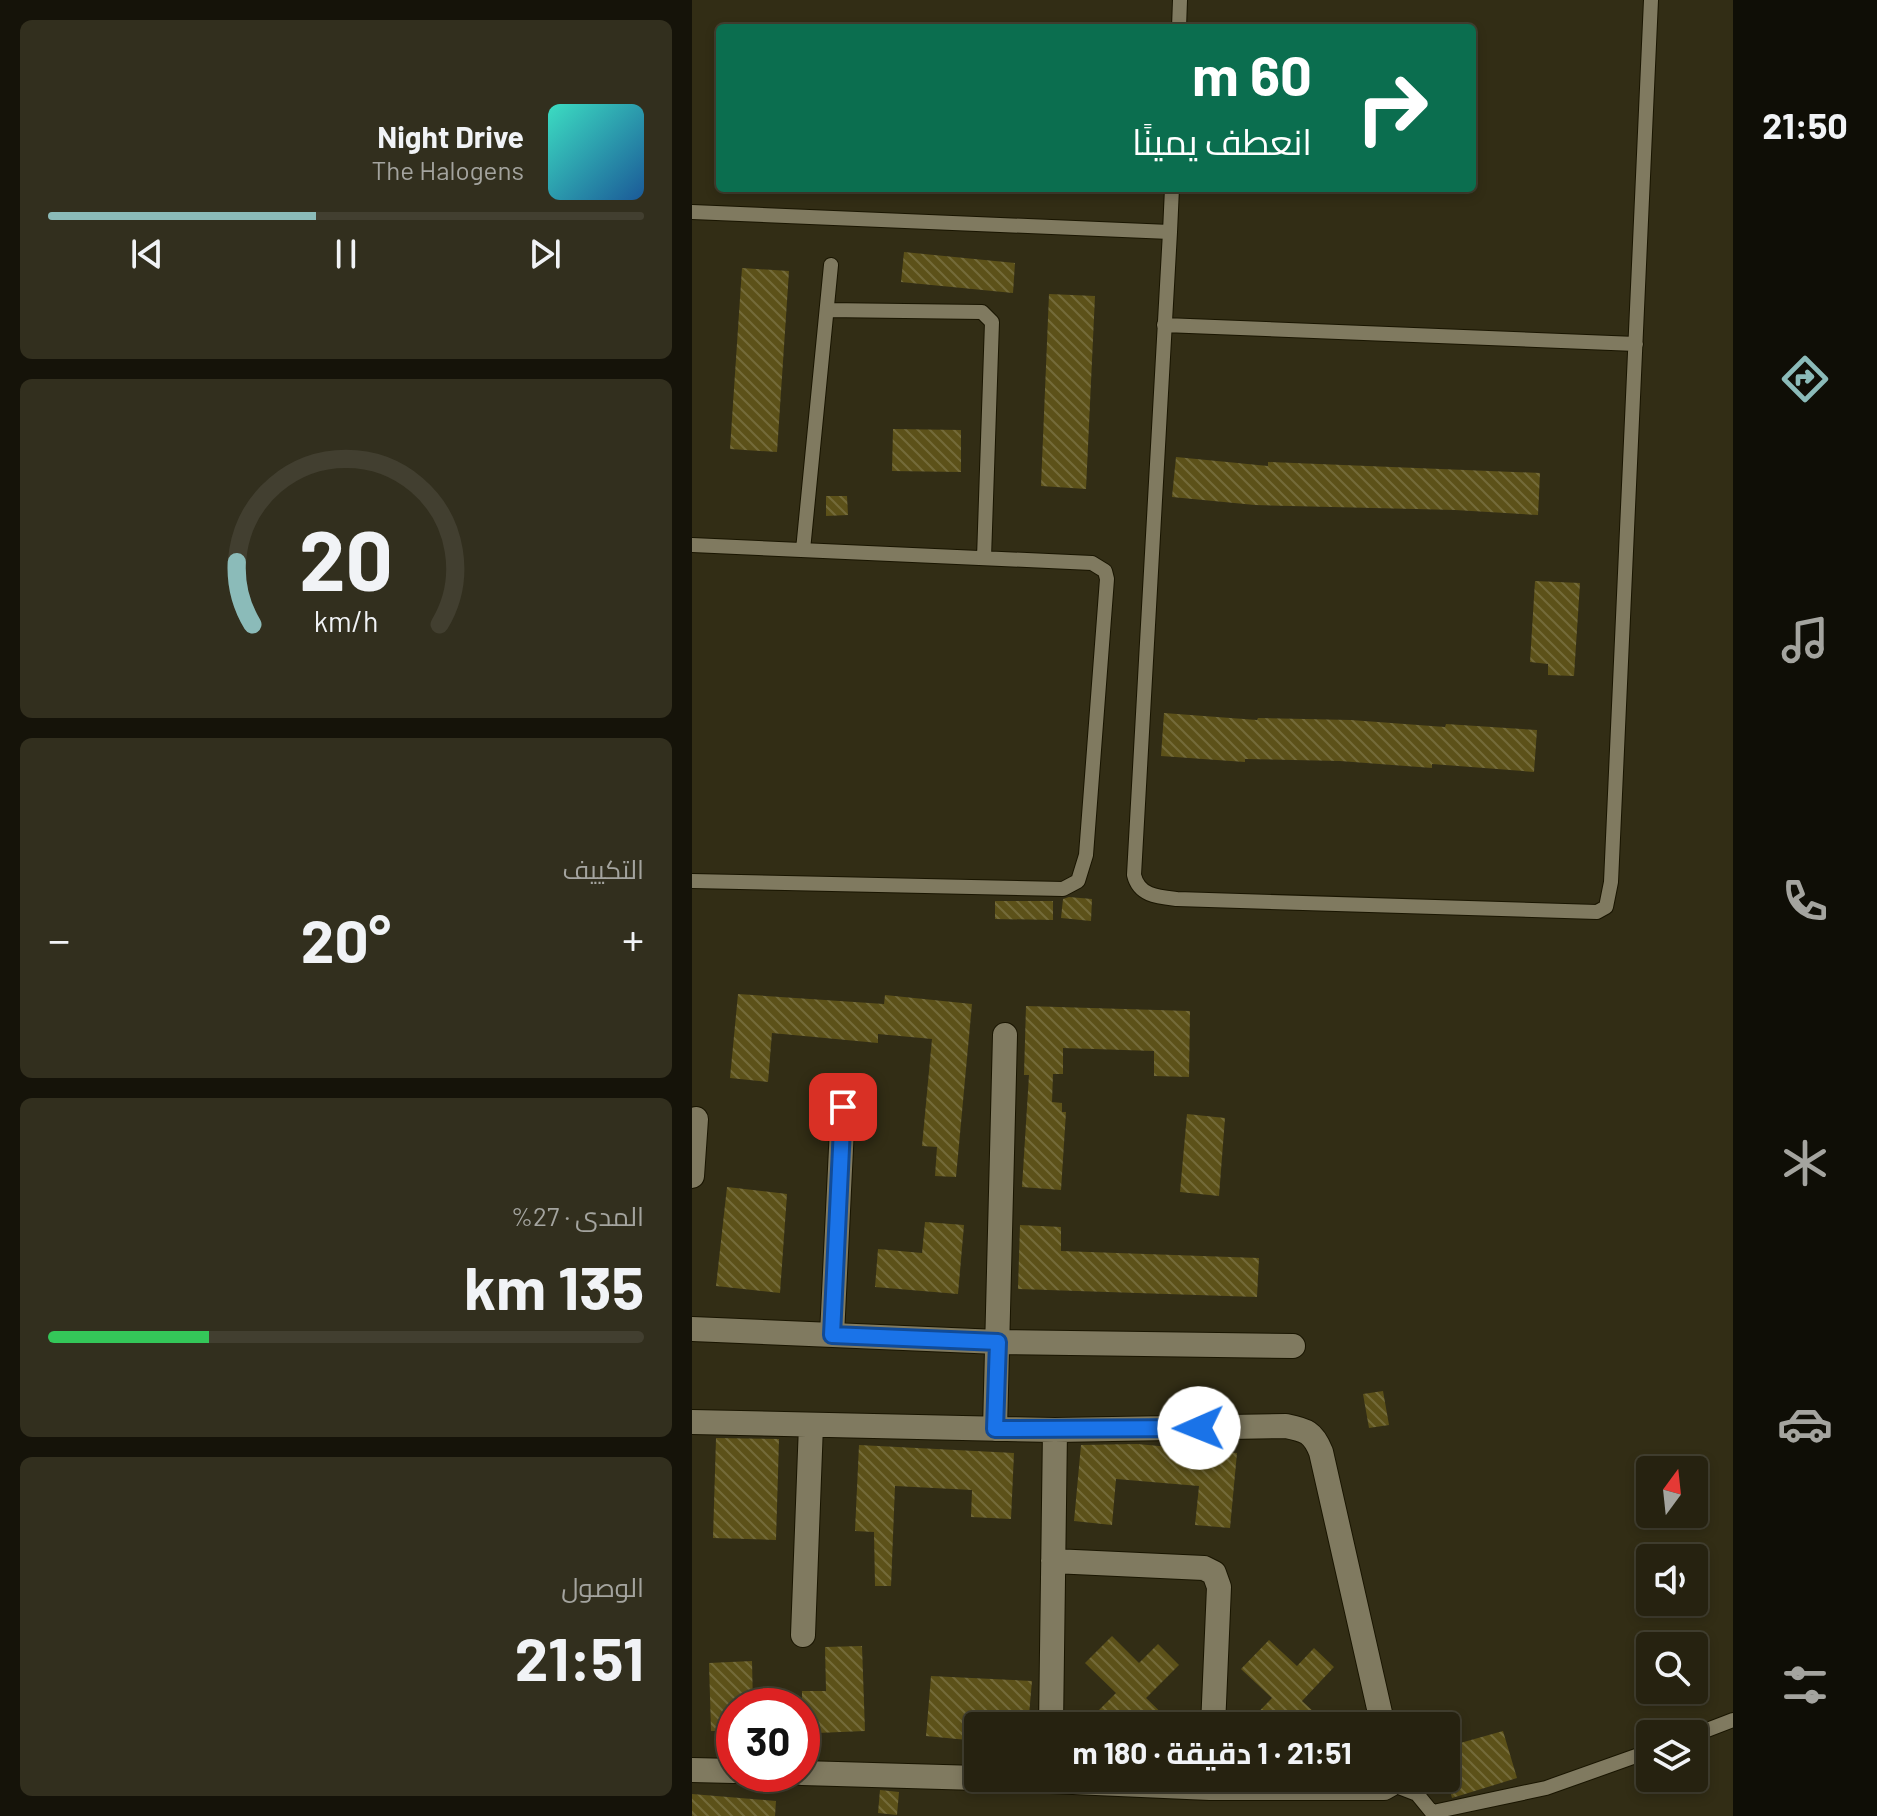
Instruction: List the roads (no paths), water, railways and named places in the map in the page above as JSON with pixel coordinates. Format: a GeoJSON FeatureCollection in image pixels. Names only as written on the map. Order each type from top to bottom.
{"type":"FeatureCollection","features":[{"type":"Feature","properties":{"kind":"street"},"geometry":{"type":"LineString","coordinates":[[995,1429],[1005,1035]]}},
{"type":"Feature","properties":{"kind":"street"},"geometry":{"type":"LineString","coordinates":[[832,1335],[843,1107]]}},
{"type":"Feature","properties":{"kind":"street"},"geometry":{"type":"LineString","coordinates":[[692,1176],[696,1119]]}},
{"type":"Feature","properties":{"kind":"street"},"geometry":{"type":"LineString","coordinates":[[692,1329],[998,1342],[1293,1346]]}},
{"type":"Feature","properties":{"kind":"street"},"geometry":{"type":"LineString","coordinates":[[692,1422],[1055,1430],[1286,1426],[1305,1429],[1314,1436],[1321,1452],[1380,1712]]}},
{"type":"Feature","properties":{"kind":"street"},"geometry":{"type":"LineString","coordinates":[[803,1635],[811,1425]]}},
{"type":"Feature","properties":{"kind":"street"},"geometry":{"type":"LineString","coordinates":[[1051,1712],[1055,1430]]}},
{"type":"Feature","properties":{"kind":"street"},"geometry":{"type":"LineString","coordinates":[[1053,1561],[1204,1568],[1214,1573],[1219,1587],[1214,1712]]}},
{"type":"Feature","properties":{"kind":"street"},"geometry":{"type":"LineString","coordinates":[[692,1770],[716,1771]]}},
{"type":"Feature","properties":{"kind":"street"},"geometry":{"type":"LineString","coordinates":[[820,1774],[964,1778]]}},
{"type":"Feature","properties":{"kind":"lane"},"geometry":{"type":"LineString","coordinates":[[1179,24],[1180,0]]}},
{"type":"Feature","properties":{"kind":"lane"},"geometry":{"type":"LineString","coordinates":[[1172,192],[1134,875],[1136,885],[1146,893],[1177,899],[1597,912],[1606,907],[1611,882],[1651,0]]}},
{"type":"Feature","properties":{"kind":"lane"},"geometry":{"type":"LineString","coordinates":[[692,212],[1170,232]]}},
{"type":"Feature","properties":{"kind":"lane"},"geometry":{"type":"LineString","coordinates":[[803,550],[831,265]]}},
{"type":"Feature","properties":{"kind":"lane"},"geometry":{"type":"LineString","coordinates":[[827,310],[956,310],[982,312],[992,322],[984,558]]}},
{"type":"Feature","properties":{"kind":"lane"},"geometry":{"type":"LineString","coordinates":[[1164,325],[1636,344]]}},
{"type":"Feature","properties":{"kind":"lane"},"geometry":{"type":"LineString","coordinates":[[692,545],[1092,563],[1105,571],[1107,579],[1086,855],[1078,881],[1063,889],[692,881]]}},
{"type":"Feature","properties":{"kind":"lane"},"geometry":{"type":"LineString","coordinates":[[1708,1730],[1733,1720]]}},
{"type":"Feature","properties":{"kind":"lane"},"geometry":{"type":"LineString","coordinates":[[1413,1792],[1434,1814],[1546,1788],[1636,1756]]}}]}
